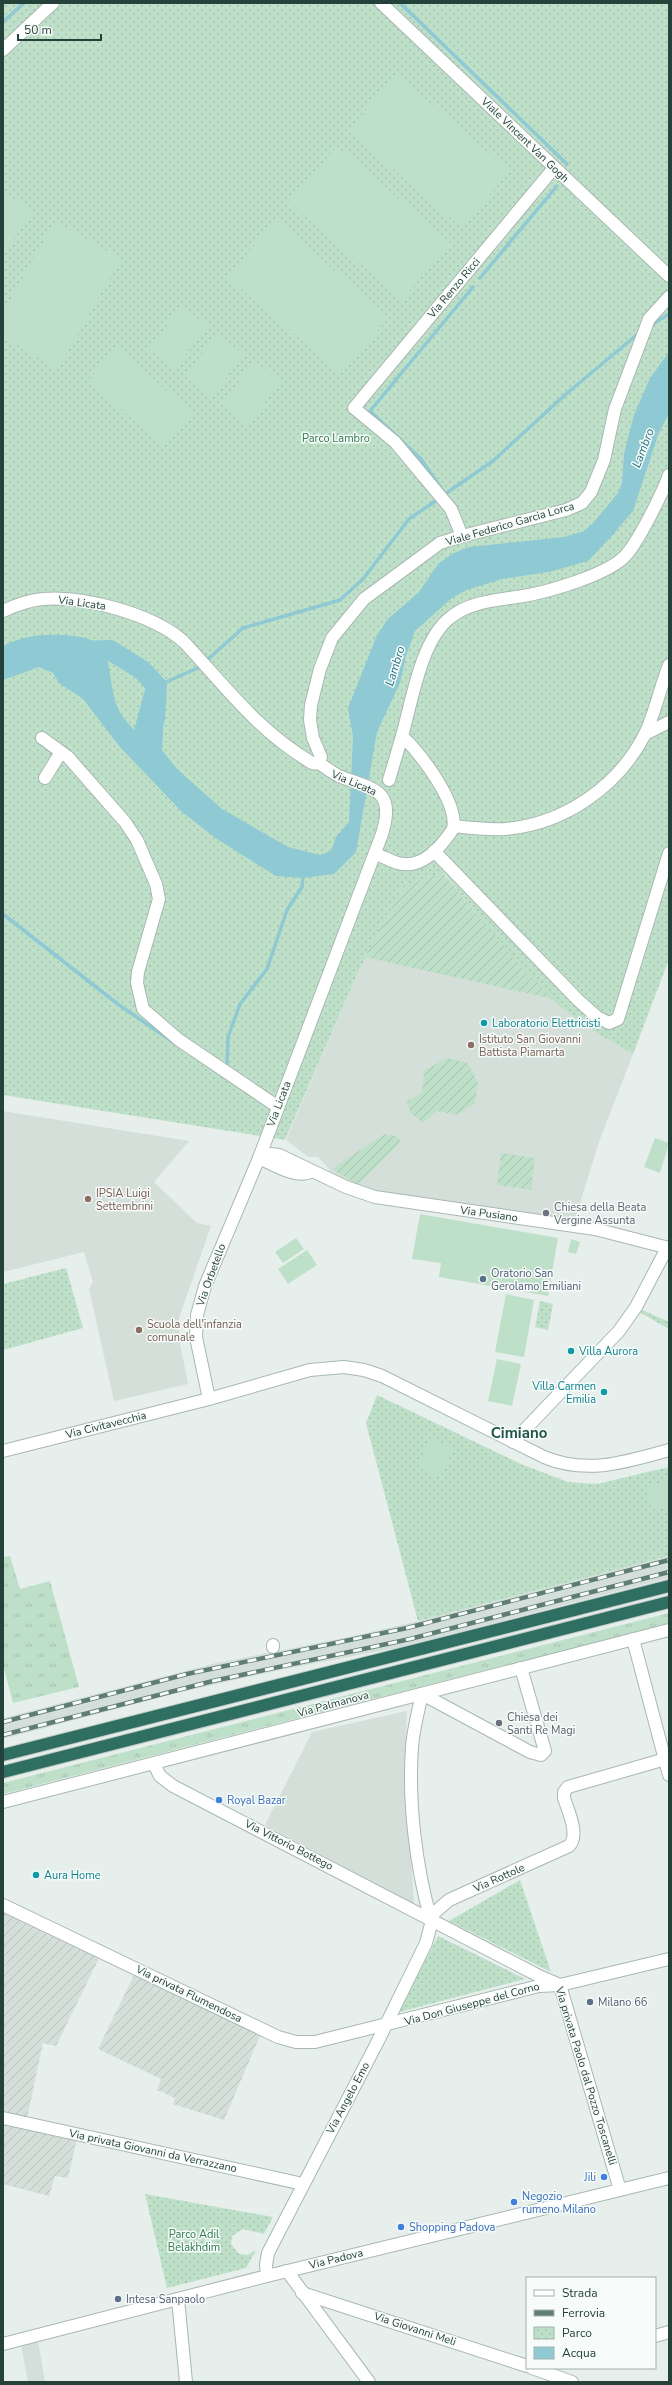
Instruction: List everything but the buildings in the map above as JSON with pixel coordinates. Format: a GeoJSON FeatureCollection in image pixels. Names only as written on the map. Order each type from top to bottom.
{"type":"FeatureCollection","features":[{"type":"Feature","properties":{"kind":"highway"},"geometry":{"type":"LineString","coordinates":[[3,1756],[669,1586]]}},
{"type":"Feature","properties":{"kind":"highway","name":"Via Palmanova"},"geometry":{"type":"LineString","coordinates":[[3,1772],[669,1602]]}},
{"type":"Feature","properties":{"kind":"street"},"geometry":{"type":"LineString","coordinates":[[3,50],[53,3]]}},
{"type":"Feature","properties":{"kind":"street","name":"Viale Vincent Van Gogh"},"geometry":{"type":"LineString","coordinates":[[381,3],[669,276]]}},
{"type":"Feature","properties":{"kind":"street","name":"Via Renzo Ricci"},"geometry":{"type":"LineString","coordinates":[[462,536],[451,509],[395,442],[354,408],[554,168]]}},
{"type":"Feature","properties":{"kind":"street","name":"Viale Federico Garcia Lorca"},"geometry":{"type":"LineString","coordinates":[[318,763],[321,757],[310,724],[311,705],[320,669],[332,638],[364,599],[440,543],[462,536],[538,518],[582,503],[592,492],[598,476],[615,409],[649,319],[669,297]]}},
{"type":"Feature","properties":{"kind":"street"},"geometry":{"type":"LineString","coordinates":[[389,780],[425,657],[434,636],[450,617],[467,607],[556,589],[612,566],[625,557],[668,483]]}},
{"type":"Feature","properties":{"kind":"street","name":"Via Licata"},"geometry":{"type":"LineString","coordinates":[[3,611],[24,602],[50,599],[110,607],[147,619],[176,634],[246,712],[262,727],[312,763],[318,763],[331,773],[382,795],[387,813],[375,854],[259,1158]]}},
{"type":"Feature","properties":{"kind":"street"},"geometry":{"type":"LineString","coordinates":[[454,826],[494,829],[514,828],[545,821],[582,804],[606,784],[628,760],[645,734],[669,665]]}},
{"type":"Feature","properties":{"kind":"street"},"geometry":{"type":"LineString","coordinates":[[645,734],[669,722]]}},
{"type":"Feature","properties":{"kind":"street"},"geometry":{"type":"LineString","coordinates":[[375,854],[398,863],[410,865],[421,862],[434,851],[450,833],[454,826],[451,811],[439,782],[416,749],[402,736]]}},
{"type":"Feature","properties":{"kind":"street"},"geometry":{"type":"LineString","coordinates":[[42,738],[68,757],[125,822],[137,840],[156,884],[159,900],[138,972],[137,983],[143,1009],[179,1040],[278,1107]]}},
{"type":"Feature","properties":{"kind":"street"},"geometry":{"type":"LineString","coordinates":[[45,778],[61,752]]}},
{"type":"Feature","properties":{"kind":"street"},"geometry":{"type":"LineString","coordinates":[[434,851],[578,1000],[597,1017],[609,1023],[618,1019],[669,853]]}},
{"type":"Feature","properties":{"kind":"street","name":"Via Pusiano"},"geometry":{"type":"LineString","coordinates":[[259,1158],[298,1174],[306,1174],[312,1171],[351,1190],[381,1199],[595,1229],[668,1248]]}},
{"type":"Feature","properties":{"kind":"street","name":"Via Orbetello"},"geometry":{"type":"LineString","coordinates":[[209,1399],[196,1340],[198,1308],[212,1267],[259,1158]]}},
{"type":"Feature","properties":{"kind":"street"},"geometry":{"type":"LineString","coordinates":[[513,1442],[619,1332],[636,1307],[668,1248]]}},
{"type":"Feature","properties":{"kind":"street","name":"Via Civitavecchia"},"geometry":{"type":"LineString","coordinates":[[3,1451],[209,1399],[310,1370],[332,1367],[355,1368],[387,1379],[556,1462],[584,1467],[615,1465],[669,1450]]}},
{"type":"Feature","properties":{"kind":"street","name":"Via Palmanova"},"geometry":{"type":"LineString","coordinates":[[3,1802],[669,1630]]}},
{"type":"Feature","properties":{"kind":"street"},"geometry":{"type":"LineString","coordinates":[[633,1639],[667,1759],[669,1775]]}},
{"type":"Feature","properties":{"kind":"street"},"geometry":{"type":"LineString","coordinates":[[431,1920],[422,1887],[412,1797],[412,1748],[422,1694],[530,1752],[541,1755],[545,1751],[521,1668]]}},
{"type":"Feature","properties":{"kind":"street","name":"Via Rottole"},"geometry":{"type":"LineString","coordinates":[[431,1920],[434,1913],[446,1902],[565,1849],[572,1842],[573,1829],[564,1798],[566,1789],[574,1784],[667,1759]]}},
{"type":"Feature","properties":{"kind":"street","name":"Via Vittorio Bottego"},"geometry":{"type":"LineString","coordinates":[[154,1764],[160,1776],[173,1786],[431,1920]]}},
{"type":"Feature","properties":{"kind":"street","name":"Via privata Flumendosa"},"geometry":{"type":"LineString","coordinates":[[3,1905],[287,2040],[315,2042],[383,2027]]}},
{"type":"Feature","properties":{"kind":"street","name":"Via privata Paolo dal Pozzo Toscanelli"},"geometry":{"type":"LineString","coordinates":[[431,1920],[541,1977],[560,1985],[620,2190]]}},
{"type":"Feature","properties":{"kind":"street","name":"Via Angelo Emo"},"geometry":{"type":"LineString","coordinates":[[267,2276],[266,2265],[268,2253],[378,2041],[383,2027],[424,1946],[431,1920]]}},
{"type":"Feature","properties":{"kind":"street","name":"Via Don Giuseppe del Corno"},"geometry":{"type":"LineString","coordinates":[[383,2027],[539,1986],[560,1985],[669,1959]]}},
{"type":"Feature","properties":{"kind":"street","name":"Via privata Giovanni da Verrazzano"},"geometry":{"type":"LineString","coordinates":[[3,2118],[303,2184]]}},
{"type":"Feature","properties":{"kind":"street","name":"Via Padova"},"geometry":{"type":"LineString","coordinates":[[3,2344],[287,2271],[669,2178]]}},
{"type":"Feature","properties":{"kind":"street"},"geometry":{"type":"LineString","coordinates":[[287,2271],[370,2382]]}},
{"type":"Feature","properties":{"kind":"street","name":"Via Giovanni Meli"},"geometry":{"type":"LineString","coordinates":[[302,2292],[526,2366]]}},
{"type":"Feature","properties":{"kind":"street"},"geometry":{"type":"LineString","coordinates":[[178,2299],[186,2382]]}},
{"type":"Feature","properties":{"kind":"street"},"geometry":{"type":"LineString","coordinates":[[656,2336],[669,2332]]}},
{"type":"Feature","properties":{"kind":"street"},"geometry":{"type":"LineString","coordinates":[[535,2369],[572,2382]]}},
{"type":"Feature","properties":{"kind":"shaded area","name":"Istituto San Giovanni Battista Piamarta"},"geometry":{"type":"Polygon","coordinates":[[[443,873],[522,968],[553,999],[613,1043],[633,1054],[599,1142],[575,1219],[367,1191],[330,1176],[329,1169],[318,1157],[308,1157],[286,1140],[359,970],[404,885],[443,873]]]}},
{"type":"Feature","properties":{"kind":"shaded area","name":"IPSIA Luigi Settembrini"},"geometry":{"type":"Polygon","coordinates":[[[3,1111],[189,1141],[154,1182],[197,1223],[211,1226],[179,1318],[180,1343],[188,1384],[114,1401],[89,1289],[93,1282],[84,1252],[3,1272],[3,1111]]]}},
{"type":"Feature","properties":{"kind":"shaded area"},"geometry":{"type":"Polygon","coordinates":[[[669,1556],[669,1578],[396,1648],[280,1670],[177,1693],[3,1739],[3,1718],[216,1663],[349,1637],[418,1621],[669,1556]]]}},
{"type":"Feature","properties":{"kind":"shaded area"},"geometry":{"type":"Polygon","coordinates":[[[407,1711],[405,1769],[414,1904],[265,1825],[312,1732],[407,1711]]]}},
{"type":"Feature","properties":{"kind":"shaded area"},"geometry":{"type":"Polygon","coordinates":[[[3,1905],[102,1952],[56,2046],[43,2043],[26,2123],[78,2134],[68,2178],[55,2176],[49,2196],[3,2184],[3,1905]]]}},
{"type":"Feature","properties":{"kind":"shaded area"},"geometry":{"type":"Polygon","coordinates":[[[137,1969],[263,2029],[224,2120],[173,2104],[175,2098],[157,2090],[161,2079],[98,2049],[137,1969]]]}},
{"type":"Feature","properties":{"kind":"shaded area"},"geometry":{"type":"Polygon","coordinates":[[[37,2335],[45,2382],[28,2382],[20,2340],[37,2335]]]}},
{"type":"Feature","properties":{"kind":"green space","name":"Parco Lambro"},"geometry":{"type":"Polygon","coordinates":[[[3,3],[669,3],[669,959],[633,1054],[579,1021],[546,994],[500,944],[444,873],[404,885],[359,970],[285,1140],[3,1095],[3,3]]]}},
{"type":"Feature","properties":{"kind":"green space"},"geometry":{"type":"Polygon","coordinates":[[[397,74],[510,171],[462,228],[348,131],[397,74]]]}},
{"type":"Feature","properties":{"kind":"green space"},"geometry":{"type":"Polygon","coordinates":[[[337,146],[451,243],[402,300],[289,203],[337,146]]]}},
{"type":"Feature","properties":{"kind":"green space"},"geometry":{"type":"Polygon","coordinates":[[[3,190],[33,213],[3,253],[3,190]]]}},
{"type":"Feature","properties":{"kind":"green space"},"geometry":{"type":"Polygon","coordinates":[[[276,220],[389,317],[341,374],[227,277],[276,220]]]}},
{"type":"Feature","properties":{"kind":"green space"},"geometry":{"type":"Polygon","coordinates":[[[55,221],[121,259],[58,369],[3,337],[3,312],[55,221]]]}},
{"type":"Feature","properties":{"kind":"green space"},"geometry":{"type":"Polygon","coordinates":[[[181,306],[208,326],[175,369],[149,350],[181,306]]]}},
{"type":"Feature","properties":{"kind":"green space"},"geometry":{"type":"Polygon","coordinates":[[[217,334],[244,354],[212,397],[185,377],[217,334]]]}},
{"type":"Feature","properties":{"kind":"green space"},"geometry":{"type":"Polygon","coordinates":[[[117,347],[193,413],[163,446],[88,381],[117,347]]]}},
{"type":"Feature","properties":{"kind":"green space"},"geometry":{"type":"Polygon","coordinates":[[[254,361],[281,381],[249,425],[222,405],[254,361]]]}},
{"type":"Feature","properties":{"kind":"green space"},"geometry":{"type":"Polygon","coordinates":[[[443,873],[522,968],[553,999],[365,957],[404,885],[443,873]]]}},
{"type":"Feature","properties":{"kind":"green space"},"geometry":{"type":"Polygon","coordinates":[[[447,1058],[468,1063],[478,1082],[475,1103],[458,1115],[437,1111],[423,1123],[410,1112],[407,1102],[422,1092],[424,1071],[447,1058]]]}},
{"type":"Feature","properties":{"kind":"green space"},"geometry":{"type":"Polygon","coordinates":[[[384,1134],[396,1136],[401,1142],[358,1185],[332,1169],[384,1134]]]}},
{"type":"Feature","properties":{"kind":"green space"},"geometry":{"type":"Polygon","coordinates":[[[655,1138],[669,1143],[660,1173],[644,1167],[655,1138]]]}},
{"type":"Feature","properties":{"kind":"green space"},"geometry":{"type":"Polygon","coordinates":[[[501,1153],[535,1158],[531,1190],[497,1185],[501,1153]]]}},
{"type":"Feature","properties":{"kind":"green space"},"geometry":{"type":"Polygon","coordinates":[[[420,1214],[558,1238],[548,1296],[439,1277],[441,1263],[412,1259],[420,1214]]]}},
{"type":"Feature","properties":{"kind":"green space"},"geometry":{"type":"Polygon","coordinates":[[[296,1238],[304,1249],[283,1263],[275,1252],[296,1238]]]}},
{"type":"Feature","properties":{"kind":"green space"},"geometry":{"type":"Polygon","coordinates":[[[571,1239],[580,1242],[576,1254],[568,1252],[571,1239]]]}},
{"type":"Feature","properties":{"kind":"green space"},"geometry":{"type":"Polygon","coordinates":[[[307,1250],[317,1265],[288,1284],[278,1269],[307,1250]]]}},
{"type":"Feature","properties":{"kind":"green space"},"geometry":{"type":"Polygon","coordinates":[[[66,1268],[83,1328],[3,1350],[3,1284],[66,1268]]]}},
{"type":"Feature","properties":{"kind":"green space"},"geometry":{"type":"Polygon","coordinates":[[[506,1294],[534,1300],[524,1357],[495,1352],[506,1294]]]}},
{"type":"Feature","properties":{"kind":"green space"},"geometry":{"type":"Polygon","coordinates":[[[540,1301],[553,1304],[548,1330],[535,1327],[540,1301]]]}},
{"type":"Feature","properties":{"kind":"green space"},"geometry":{"type":"Polygon","coordinates":[[[640,1309],[669,1322],[669,1329],[639,1312],[640,1309]]]}},
{"type":"Feature","properties":{"kind":"green space"},"geometry":{"type":"Polygon","coordinates":[[[497,1359],[521,1364],[512,1406],[488,1401],[497,1359]]]}},
{"type":"Feature","properties":{"kind":"green space"},"geometry":{"type":"Polygon","coordinates":[[[377,1395],[521,1464],[568,1482],[597,1484],[669,1467],[669,1556],[418,1621],[366,1423],[377,1395]]]}},
{"type":"Feature","properties":{"kind":"green space"},"geometry":{"type":"Polygon","coordinates":[[[431,1438],[453,1449],[440,1478],[418,1467],[431,1438]]]}},
{"type":"Feature","properties":{"kind":"green space"},"geometry":{"type":"Polygon","coordinates":[[[669,1481],[669,1507],[652,1510],[646,1486],[669,1481]]]}},
{"type":"Feature","properties":{"kind":"green space"},"geometry":{"type":"Polygon","coordinates":[[[10,1556],[20,1589],[50,1581],[79,1687],[13,1703],[3,1665],[3,1557],[10,1556]]]}},
{"type":"Feature","properties":{"kind":"green space"},"geometry":{"type":"Polygon","coordinates":[[[669,1613],[669,1623],[3,1794],[3,1783],[669,1613]]]}},
{"type":"Feature","properties":{"kind":"green space"},"geometry":{"type":"Polygon","coordinates":[[[520,1880],[551,1972],[449,1921],[520,1880]]]}},
{"type":"Feature","properties":{"kind":"green space"},"geometry":{"type":"Polygon","coordinates":[[[438,1936],[525,1979],[399,2012],[438,1936]]]}},
{"type":"Feature","properties":{"kind":"green space","name":"Parco Adil Belakhdim"},"geometry":{"type":"Polygon","coordinates":[[[145,2194],[273,2217],[264,2234],[243,2229],[232,2236],[231,2244],[239,2254],[247,2255],[256,2250],[246,2268],[167,2288],[145,2194]]]}},
{"type":"Feature","properties":{"kind":"water"},"geometry":{"type":"Polygon","coordinates":[[[669,352],[669,413],[658,435],[633,511],[610,538],[588,561],[549,572],[502,579],[467,590],[453,597],[415,631],[406,656],[400,683],[377,732],[356,852],[334,874],[303,878],[276,876],[217,839],[182,812],[120,747],[83,699],[59,683],[53,673],[39,667],[3,680],[3,646],[17,640],[39,635],[62,635],[81,637],[94,641],[102,648],[106,657],[113,693],[119,711],[123,717],[134,730],[146,686],[165,698],[162,750],[177,769],[222,809],[288,847],[320,855],[331,851],[336,837],[349,822],[353,737],[348,708],[377,635],[388,619],[419,592],[438,564],[452,554],[469,547],[564,537],[584,531],[594,522],[618,493],[622,483],[624,454],[634,415],[650,378],[669,352]]]}},
{"type":"Feature","properties":{"kind":"waterway"},"geometry":{"type":"LineString","coordinates":[[3,22],[24,3]]}},
{"type":"Feature","properties":{"kind":"waterway"},"geometry":{"type":"LineString","coordinates":[[400,3],[567,164]]}},
{"type":"Feature","properties":{"kind":"waterway"},"geometry":{"type":"LineString","coordinates":[[480,278],[557,186]]}},
{"type":"Feature","properties":{"kind":"waterway"},"geometry":{"type":"LineString","coordinates":[[473,287],[370,411],[421,459],[445,494],[493,461],[566,394],[639,333]]}},
{"type":"Feature","properties":{"kind":"waterway"},"geometry":{"type":"LineString","coordinates":[[653,324],[669,314]]}},
{"type":"Feature","properties":{"kind":"waterway"},"geometry":{"type":"LineString","coordinates":[[206,661],[243,628],[340,600],[363,579],[409,519],[437,500]]}},
{"type":"Feature","properties":{"kind":"waterway","name":"Lambro"},"geometry":{"type":"LineString","coordinates":[[77,651],[110,650],[142,670],[157,686],[155,719]]}},
{"type":"Feature","properties":{"kind":"waterway"},"geometry":{"type":"LineString","coordinates":[[157,686],[200,667]]}},
{"type":"Feature","properties":{"kind":"waterway"},"geometry":{"type":"LineString","coordinates":[[227,1065],[228,1037],[240,1004],[267,969],[287,910],[302,887],[303,875]]}},
{"type":"Feature","properties":{"kind":"waterway"},"geometry":{"type":"LineString","coordinates":[[3,914],[119,1005],[173,1042]]}},
{"type":"Feature","properties":{"kind":"railway"},"geometry":{"type":"LineString","coordinates":[[3,1722],[187,1674],[407,1628],[669,1560]]}},
{"type":"Feature","properties":{"kind":"railway"},"geometry":{"type":"LineString","coordinates":[[3,1735],[213,1681],[410,1639],[669,1572]]}},
{"type":"Feature","properties":{"kind":"place","name":"Laboratorio Elettricisti"},"geometry":{"type":"Point","coordinates":[484,1023]}},
{"type":"Feature","properties":{"kind":"place","name":"Istituto San Giovanni Battista Piamarta"},"geometry":{"type":"Point","coordinates":[471,1045]}},
{"type":"Feature","properties":{"kind":"place","name":"IPSIA Luigi Settembrini"},"geometry":{"type":"Point","coordinates":[88,1199]}},
{"type":"Feature","properties":{"kind":"place","name":"Chiesa della Beata Vergine Assunta"},"geometry":{"type":"Point","coordinates":[546,1213]}},
{"type":"Feature","properties":{"kind":"place","name":"Oratorio San Gerolamo Emiliani"},"geometry":{"type":"Point","coordinates":[483,1279]}},
{"type":"Feature","properties":{"kind":"place","name":"Scuola dell'infanzia comunale"},"geometry":{"type":"Point","coordinates":[139,1330]}},
{"type":"Feature","properties":{"kind":"place","name":"Villa Aurora"},"geometry":{"type":"Point","coordinates":[571,1351]}},
{"type":"Feature","properties":{"kind":"place","name":"Villa Carmen Emilia"},"geometry":{"type":"Point","coordinates":[604,1392]}},
{"type":"Feature","properties":{"kind":"place","name":"Chiesa dei Santi Re Magi"},"geometry":{"type":"Point","coordinates":[499,1723]}},
{"type":"Feature","properties":{"kind":"place","name":"Royal Bazar"},"geometry":{"type":"Point","coordinates":[219,1800]}},
{"type":"Feature","properties":{"kind":"place","name":"Aura Home"},"geometry":{"type":"Point","coordinates":[36,1875]}},
{"type":"Feature","properties":{"kind":"place","name":"Milano 66"},"geometry":{"type":"Point","coordinates":[590,2002]}},
{"type":"Feature","properties":{"kind":"place","name":"Jili"},"geometry":{"type":"Point","coordinates":[604,2177]}},
{"type":"Feature","properties":{"kind":"place","name":"Negozio rumeno Milano"},"geometry":{"type":"Point","coordinates":[514,2202]}},
{"type":"Feature","properties":{"kind":"place","name":"Shopping Padova"},"geometry":{"type":"Point","coordinates":[401,2227]}},
{"type":"Feature","properties":{"kind":"place","name":"Intesa Sanpaolo"},"geometry":{"type":"Point","coordinates":[118,2299]}},
{"type":"Feature","properties":{"kind":"district","name":"Cimiano"},"geometry":{"type":"Point","coordinates":[519,1433]}}]}
